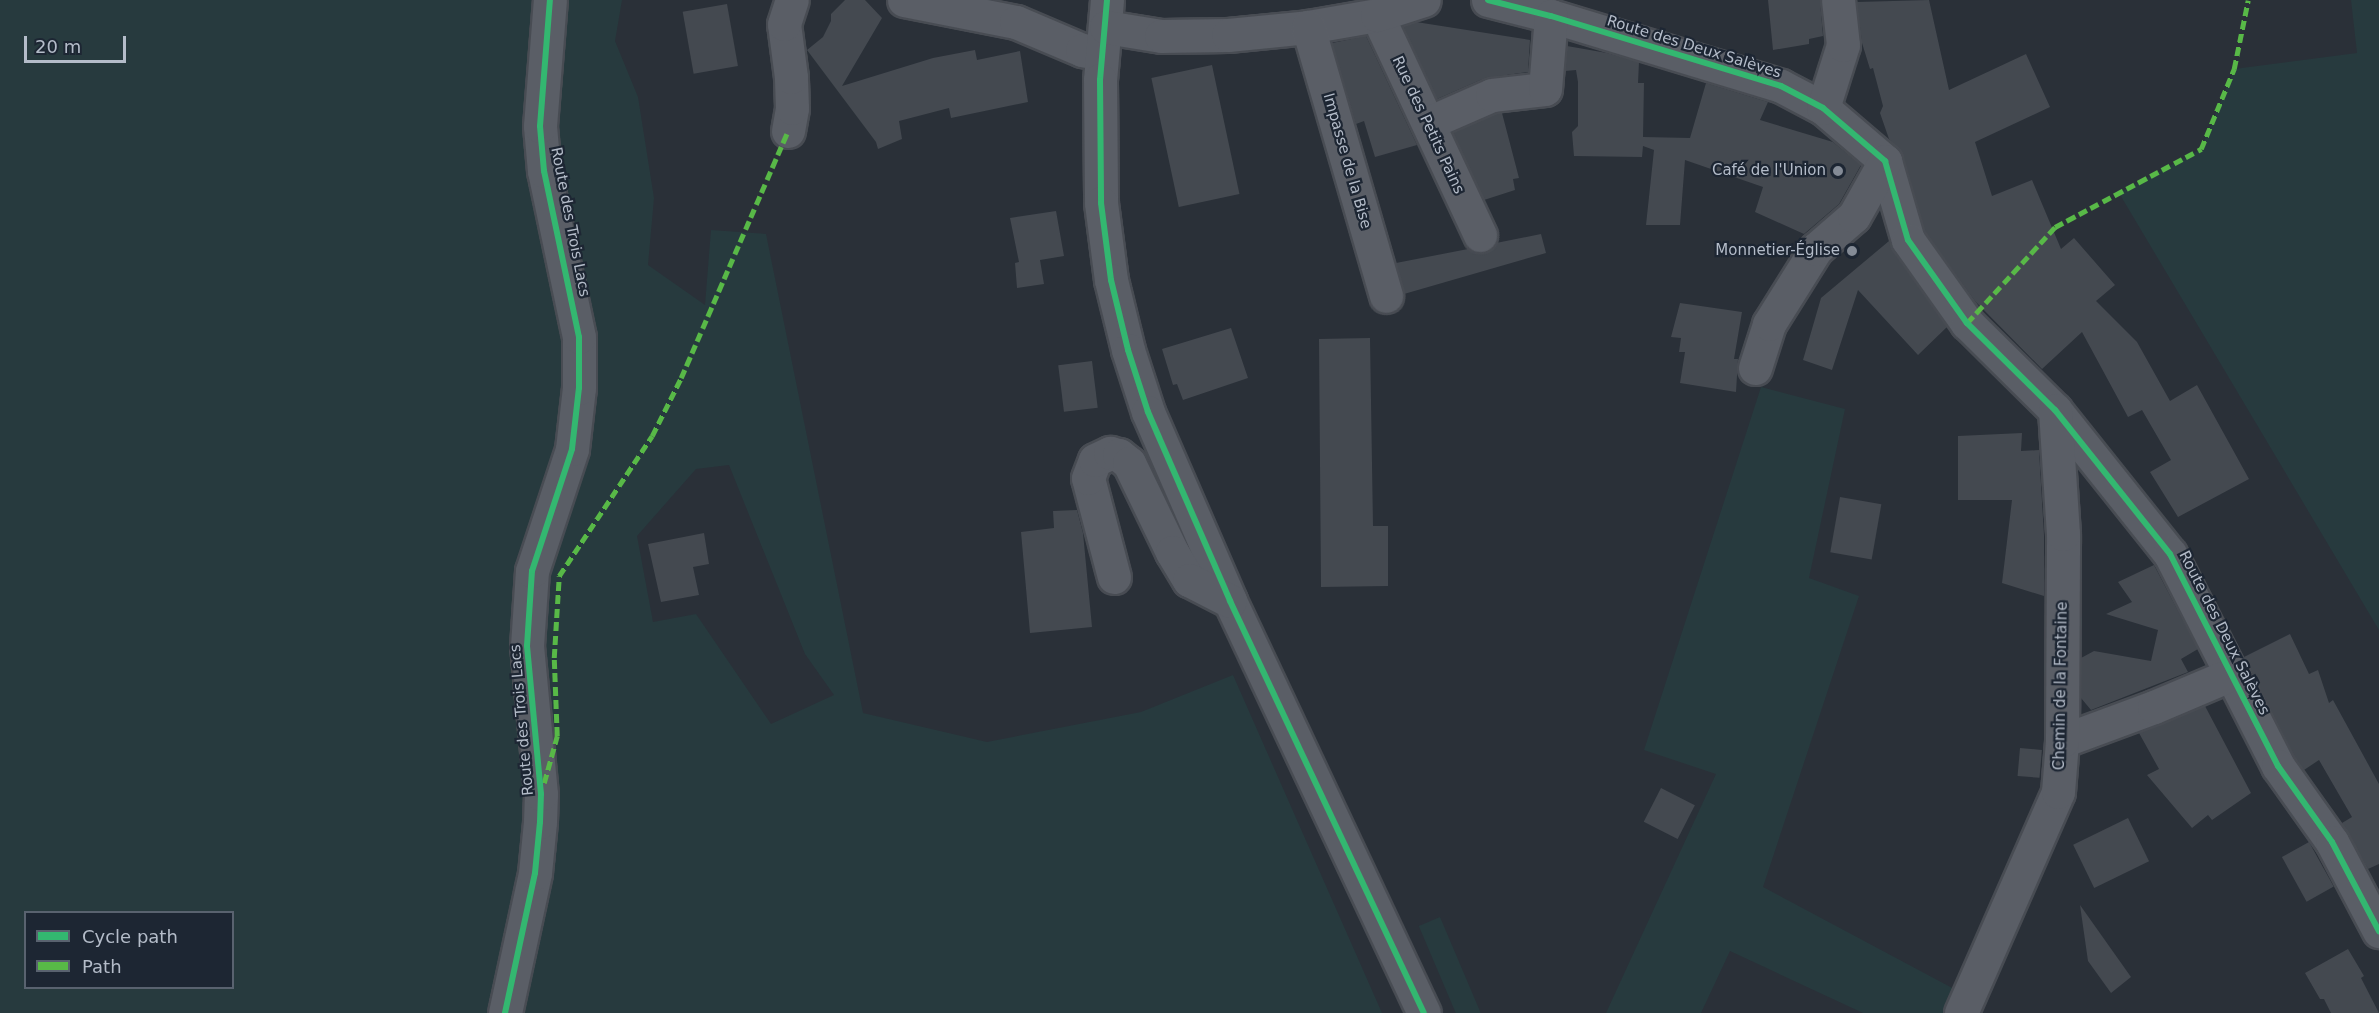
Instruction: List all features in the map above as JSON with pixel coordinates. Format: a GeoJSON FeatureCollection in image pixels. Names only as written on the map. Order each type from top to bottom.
{"type":"FeatureCollection","features":[{"type":"Feature","properties":{"kind":"street","name":"Route des Trois Lacs"},"geometry":{"type":"LineString","coordinates":[[505,1013],[535,873],[540,822],[541,794],[526,646],[532,571],[572,449],[579,388],[579,337],[544,171],[540,126],[550,0]]}},
{"type":"Feature","properties":{"kind":"street"},"geometry":{"type":"LineString","coordinates":[[788,131],[792,108],[791,77],[784,24],[792,0]]}},
{"type":"Feature","properties":{"kind":"street"},"geometry":{"type":"LineString","coordinates":[[904,0],[913,4],[1016,22],[1082,50],[1105,27]]}},
{"type":"Feature","properties":{"kind":"street"},"geometry":{"type":"LineString","coordinates":[[1105,27],[1161,36],[1228,35],[1321,16],[1377,15],[1424,0]]}},
{"type":"Feature","properties":{"kind":"street","name":"Route des Deux Salèves"},"geometry":{"type":"LineString","coordinates":[[1488,0],[1551,16],[1781,86],[1822,108],[1885,161],[1908,240],[1967,323],[2055,410],[2170,554],[2278,765],[2303,805],[2332,842],[2379,931]]}},
{"type":"Feature","properties":{"kind":"street"},"geometry":{"type":"LineString","coordinates":[[1822,108],[1844,45],[1838,0]]}},
{"type":"Feature","properties":{"kind":"street","name":"Rue des Petits Pains"},"geometry":{"type":"LineString","coordinates":[[1377,15],[1480,235]]}},
{"type":"Feature","properties":{"kind":"street","name":"Impasse de la Bise"},"geometry":{"type":"LineString","coordinates":[[1321,16],[1386,296]]}},
{"type":"Feature","properties":{"kind":"street"},"geometry":{"type":"LineString","coordinates":[[1428,123],[1492,95],[1545,89],[1551,16]]}},
{"type":"Feature","properties":{"kind":"street"},"geometry":{"type":"LineString","coordinates":[[1105,27],[1101,203],[1111,280],[1128,350],[1148,412],[1230,601],[1424,1013]]}},
{"type":"Feature","properties":{"kind":"street"},"geometry":{"type":"LineString","coordinates":[[1755,368],[1769,324],[1810,258],[1823,242],[1854,216],[1885,161]]}},
{"type":"Feature","properties":{"kind":"street","name":"Chemin de la Fontaine"},"geometry":{"type":"LineString","coordinates":[[1961,1013],[2058,792],[2062,741],[2063,534],[2055,410]]}},
{"type":"Feature","properties":{"kind":"street"},"geometry":{"type":"LineString","coordinates":[[1114,577],[1088,478],[1095,460],[1110,453],[1129,462],[1172,552],[1189,580],[1230,601]]}},
{"type":"Feature","properties":{"kind":"street"},"geometry":{"type":"LineString","coordinates":[[2062,741],[2154,708],[2232,674]]}},
{"type":"Feature","properties":{"kind":"green space"},"geometry":{"type":"Polygon","coordinates":[[[0,0],[622,0],[615,41],[638,97],[654,198],[648,265],[705,305],[711,230],[766,234],[863,713],[987,742],[1141,712],[1233,675],[1382,1013],[0,1013],[0,0]],[[729,465],[696,469],[637,536],[653,622],[696,614],[771,724],[834,695],[805,654],[729,465]]]}},
{"type":"Feature","properties":{"kind":"green space"},"geometry":{"type":"Polygon","coordinates":[[[2351,0],[2379,0],[2379,630],[2119,193],[2201,149],[2234,69],[2357,53],[2351,0]]]}},
{"type":"Feature","properties":{"kind":"green space"},"geometry":{"type":"Polygon","coordinates":[[[1761,387],[1845,409],[1809,578],[1859,596],[1763,887],[1956,990],[1946,1013],[1863,1013],[1730,951],[1701,1013],[1606,1013],[1716,774],[1644,750],[1761,387]]]}},
{"type":"Feature","properties":{"kind":"green space"},"geometry":{"type":"Polygon","coordinates":[[[1440,917],[1481,1013],[1456,1013],[1419,926],[1440,917]]]}},
{"type":"Feature","properties":{"kind":"building"},"geometry":{"type":"Polygon","coordinates":[[[845,0],[865,0],[882,18],[842,86],[933,58],[975,50],[977,60],[1020,51],[1028,102],[951,118],[949,108],[899,121],[902,139],[878,149],[876,142],[807,50],[823,37],[831,21],[831,14],[845,0]]]}},
{"type":"Feature","properties":{"kind":"building"},"geometry":{"type":"Polygon","coordinates":[[[1768,0],[1820,0],[1823,36],[1809,39],[1809,44],[1773,50],[1768,0]]]}},
{"type":"Feature","properties":{"kind":"building"},"geometry":{"type":"Polygon","coordinates":[[[1929,0],[1949,90],[2026,54],[2050,107],[1975,142],[1992,196],[2032,180],[2061,249],[2074,238],[2115,285],[2096,301],[2137,342],[2170,401],[2197,385],[2249,479],[2178,517],[2150,472],[2171,460],[2142,410],[2128,417],[2082,332],[2042,369],[1975,301],[1925,232],[1903,156],[1889,139],[1880,113],[1883,106],[1873,68],[1870,69],[1862,43],[1857,2],[1929,0]]]}},
{"type":"Feature","properties":{"kind":"building"},"geometry":{"type":"Polygon","coordinates":[[[727,4],[738,66],[694,74],[683,12],[727,4]]]}},
{"type":"Feature","properties":{"kind":"building"},"geometry":{"type":"Polygon","coordinates":[[[1416,22],[1530,40],[1528,72],[1485,78],[1437,99],[1403,26],[1416,22]]]}},
{"type":"Feature","properties":{"kind":"building"},"geometry":{"type":"Polygon","coordinates":[[[1366,36],[1417,145],[1375,157],[1364,121],[1356,124],[1332,43],[1366,36]]]}},
{"type":"Feature","properties":{"kind":"building"},"geometry":{"type":"Polygon","coordinates":[[[1567,46],[1607,53],[1639,62],[1638,83],[1644,83],[1643,137],[1690,138],[1706,83],[1768,102],[1760,120],[1833,142],[1861,165],[1839,204],[1804,234],[1755,212],[1763,187],[1685,160],[1680,225],[1646,225],[1654,150],[1643,146],[1642,157],[1574,156],[1572,132],[1578,126],[1578,82],[1576,70],[1565,71],[1567,46]]]}},
{"type":"Feature","properties":{"kind":"building"},"geometry":{"type":"Polygon","coordinates":[[[1212,65],[1239,194],[1179,207],[1151,78],[1212,65]]]}},
{"type":"Feature","properties":{"kind":"building"},"geometry":{"type":"Polygon","coordinates":[[[1497,113],[1502,113],[1519,178],[1513,179],[1515,190],[1484,200],[1453,133],[1497,113]]]}},
{"type":"Feature","properties":{"kind":"building"},"geometry":{"type":"Polygon","coordinates":[[[1056,211],[1064,256],[1040,260],[1044,284],[1017,288],[1015,263],[1019,262],[1010,218],[1056,211]]]}},
{"type":"Feature","properties":{"kind":"building"},"geometry":{"type":"Polygon","coordinates":[[[1541,234],[1546,253],[1404,294],[1396,263],[1468,249],[1478,254],[1487,252],[1496,243],[1541,234]]]}},
{"type":"Feature","properties":{"kind":"building"},"geometry":{"type":"Polygon","coordinates":[[[1889,241],[1893,251],[1947,327],[1918,355],[1858,290],[1832,370],[1803,360],[1821,298],[1889,241]]]}},
{"type":"Feature","properties":{"kind":"building"},"geometry":{"type":"Polygon","coordinates":[[[1680,303],[1742,312],[1734,359],[1738,359],[1736,392],[1680,383],[1685,352],[1679,352],[1681,338],[1671,337],[1680,303]]]}},
{"type":"Feature","properties":{"kind":"building"},"geometry":{"type":"Polygon","coordinates":[[[1231,328],[1248,378],[1183,400],[1177,384],[1173,385],[1162,349],[1231,328]]]}},
{"type":"Feature","properties":{"kind":"building"},"geometry":{"type":"Polygon","coordinates":[[[1370,338],[1373,526],[1388,526],[1388,586],[1321,587],[1319,339],[1370,338]]]}},
{"type":"Feature","properties":{"kind":"building"},"geometry":{"type":"Polygon","coordinates":[[[1092,361],[1098,408],[1064,412],[1058,365],[1092,361]]]}},
{"type":"Feature","properties":{"kind":"building"},"geometry":{"type":"Polygon","coordinates":[[[2022,433],[2021,451],[2039,450],[2044,535],[2044,596],[2002,583],[2012,500],[1958,500],[1958,436],[2022,433]]]}},
{"type":"Feature","properties":{"kind":"building"},"geometry":{"type":"Polygon","coordinates":[[[1840,497],[1881,504],[1872,559],[1830,552],[1840,497]]]}},
{"type":"Feature","properties":{"kind":"building"},"geometry":{"type":"Polygon","coordinates":[[[1077,510],[1083,533],[1092,627],[1030,633],[1021,532],[1054,528],[1053,511],[1077,510]]]}},
{"type":"Feature","properties":{"kind":"building"},"geometry":{"type":"Polygon","coordinates":[[[704,533],[709,564],[693,567],[699,595],[661,602],[648,544],[704,533]]]}},
{"type":"Feature","properties":{"kind":"building"},"geometry":{"type":"Polygon","coordinates":[[[2154,565],[2198,649],[2181,659],[2188,672],[2091,710],[2081,698],[2081,658],[2094,651],[2151,661],[2158,630],[2106,614],[2132,602],[2118,582],[2154,565]]]}},
{"type":"Feature","properties":{"kind":"building"},"geometry":{"type":"Polygon","coordinates":[[[2290,634],[2309,674],[2318,670],[2329,703],[2333,700],[2379,784],[2379,864],[2368,869],[2342,823],[2352,817],[2319,760],[2304,770],[2294,756],[2244,657],[2290,634]]]}},
{"type":"Feature","properties":{"kind":"building"},"geometry":{"type":"Polygon","coordinates":[[[2205,706],[2251,793],[2212,820],[2208,815],[2192,828],[2147,775],[2159,769],[2139,733],[2205,706]]]}},
{"type":"Feature","properties":{"kind":"building"},"geometry":{"type":"Polygon","coordinates":[[[2020,748],[2042,750],[2039,778],[2018,776],[2020,748]]]}},
{"type":"Feature","properties":{"kind":"building"},"geometry":{"type":"Polygon","coordinates":[[[1661,788],[1695,805],[1678,839],[1644,822],[1661,788]]]}},
{"type":"Feature","properties":{"kind":"building"},"geometry":{"type":"Polygon","coordinates":[[[2128,818],[2149,861],[2094,888],[2073,845],[2128,818]]]}},
{"type":"Feature","properties":{"kind":"building"},"geometry":{"type":"Polygon","coordinates":[[[2309,842],[2334,887],[2307,902],[2282,857],[2309,842]]]}},
{"type":"Feature","properties":{"kind":"building"},"geometry":{"type":"Polygon","coordinates":[[[2080,905],[2131,977],[2111,993],[2088,961],[2080,905]]]}},
{"type":"Feature","properties":{"kind":"building"},"geometry":{"type":"Polygon","coordinates":[[[2348,949],[2364,976],[2361,978],[2379,1013],[2331,1013],[2305,973],[2348,949]]]}},
{"type":"Feature","properties":{"kind":"marked path"},"geometry":{"type":"LineString","coordinates":[[1967,323],[2055,227],[2201,149],[2234,69],[2248,0]]}},
{"type":"Feature","properties":{"kind":"marked path"},"geometry":{"type":"LineString","coordinates":[[544,783],[557,736],[554,658],[559,576],[652,436],[681,378],[788,131]]}},
{"type":"Feature","properties":{"kind":"cycle path"},"geometry":{"type":"LineString","coordinates":[[505,1013],[535,873],[540,822],[541,794],[527,646],[532,571],[572,449],[579,388],[579,337],[544,171],[540,126],[550,0]]}},
{"type":"Feature","properties":{"kind":"cycle path"},"geometry":{"type":"LineString","coordinates":[[1107,0],[1100,80],[1101,203],[1111,280],[1128,350],[1148,412],[1230,601],[1424,1013]]}},
{"type":"Feature","properties":{"kind":"cycle path"},"geometry":{"type":"LineString","coordinates":[[1488,0],[1551,16],[1781,86],[1823,108],[1885,161],[1908,240],[1967,323],[2055,410],[2170,554],[2278,766],[2332,842],[2379,931]]}},
{"type":"Feature","properties":{"kind":"place","name":"Café de l'Union"},"geometry":{"type":"Point","coordinates":[1838,171]}},
{"type":"Feature","properties":{"kind":"place","name":"Monnetier-Église"},"geometry":{"type":"Point","coordinates":[1852,251]}}]}
